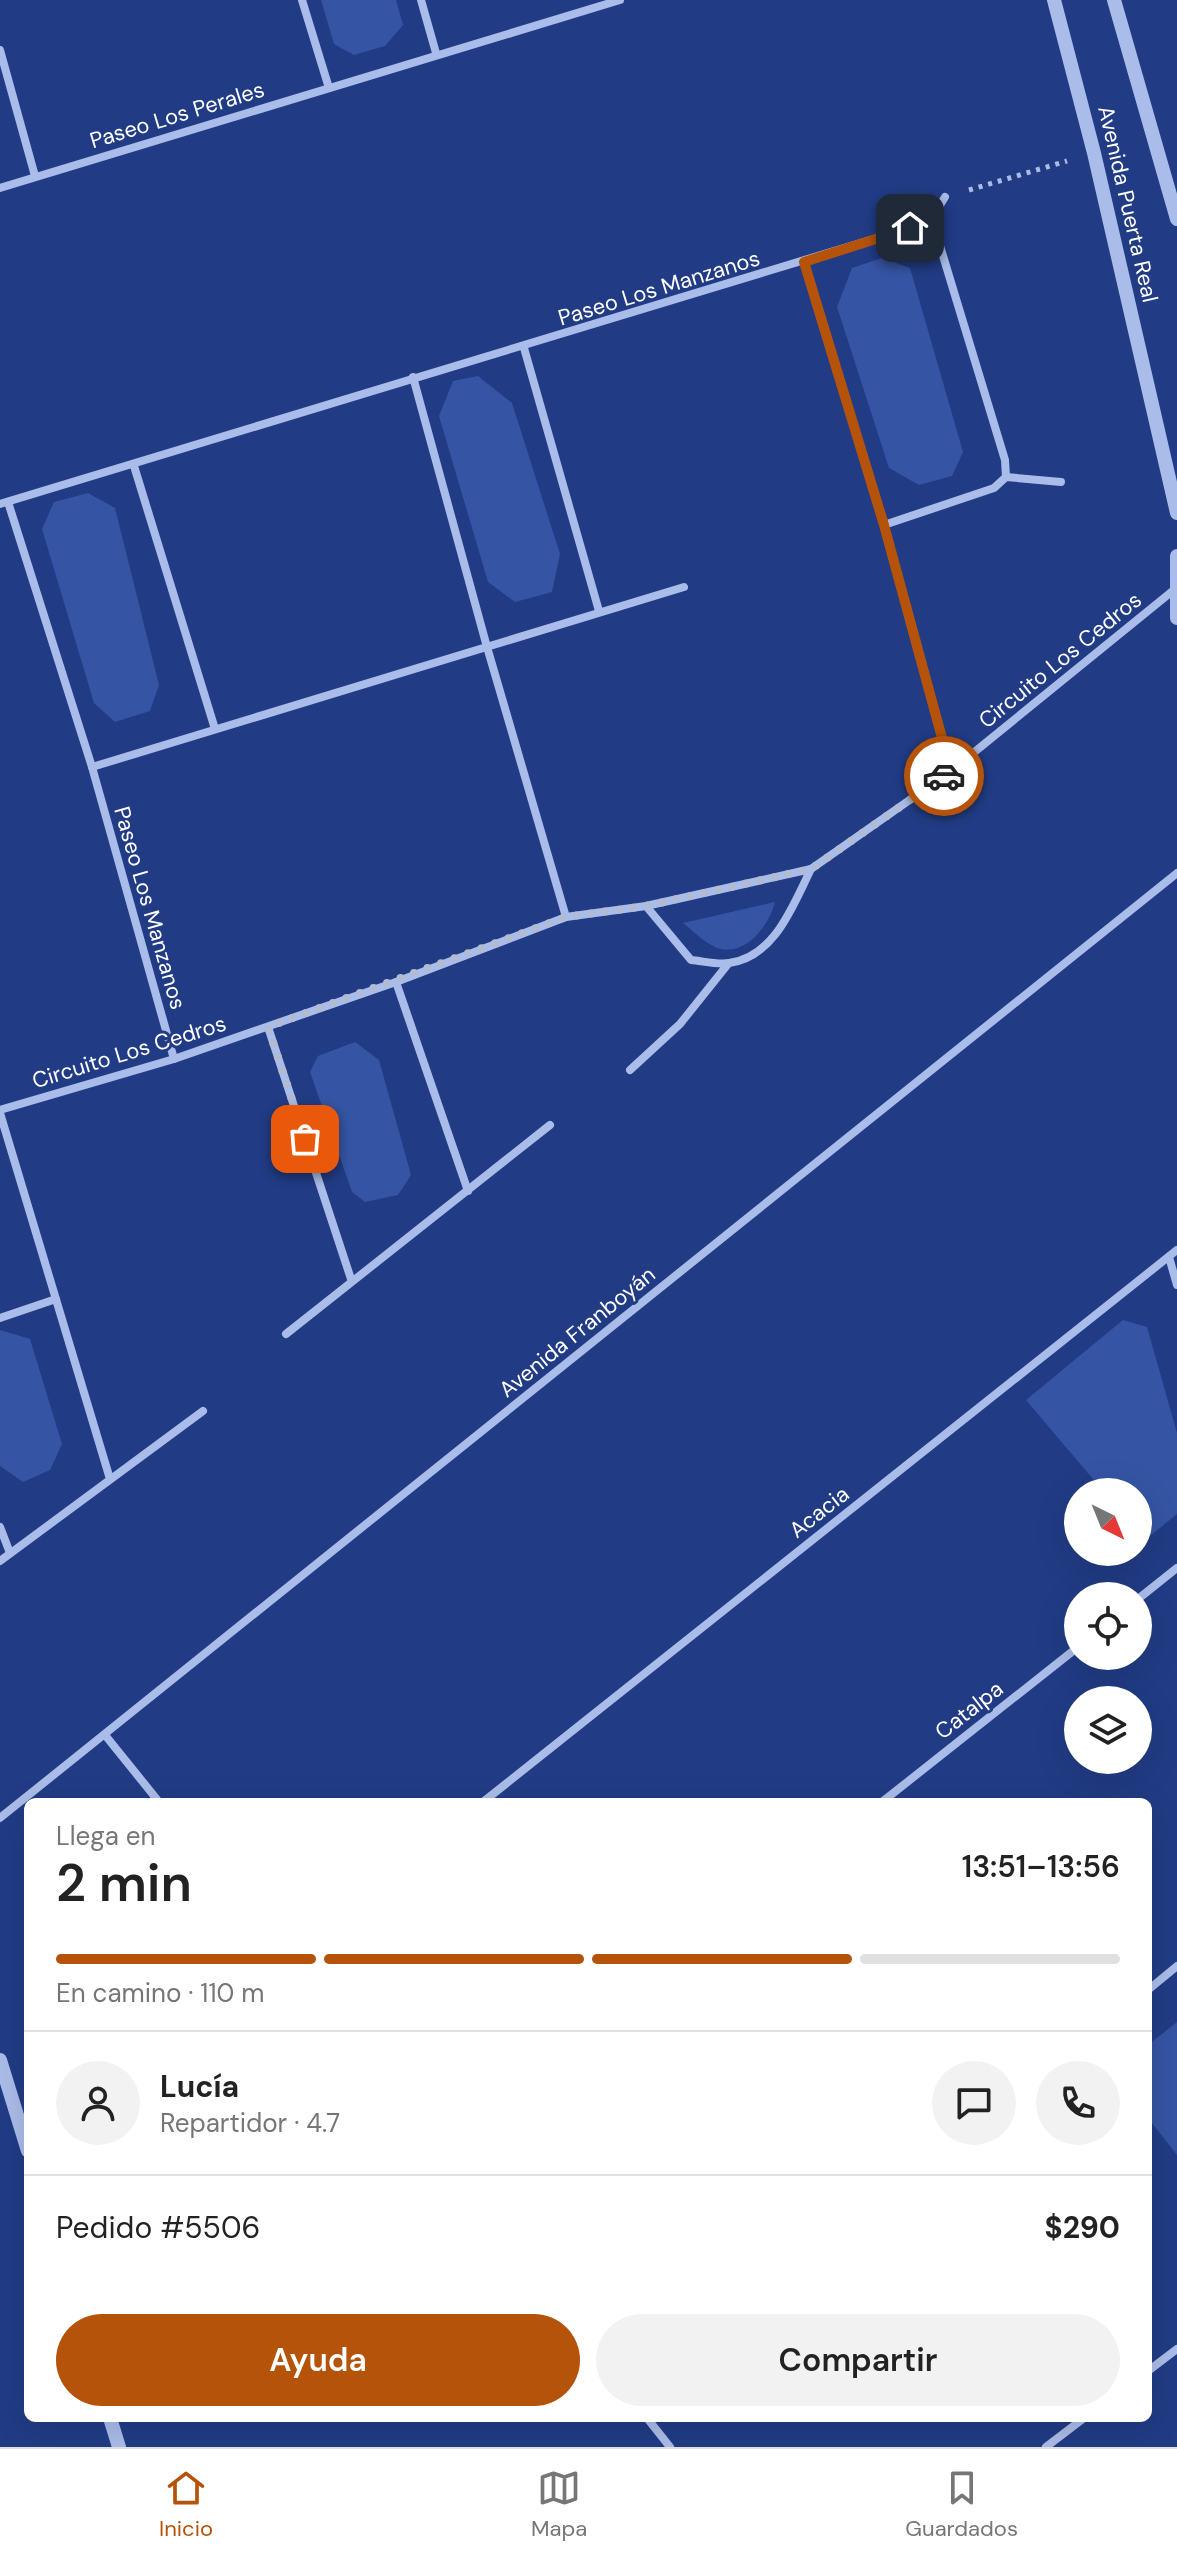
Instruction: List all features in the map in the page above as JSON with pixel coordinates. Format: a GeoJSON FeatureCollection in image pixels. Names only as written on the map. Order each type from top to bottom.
{"type":"FeatureCollection","features":[{"type":"Feature","properties":{"kind":"street"},"geometry":{"type":"LineString","coordinates":[[302,0],[329,88]]}},
{"type":"Feature","properties":{"kind":"street"},"geometry":{"type":"LineString","coordinates":[[421,0],[436,53]]}},
{"type":"Feature","properties":{"kind":"street","name":"Paseo Los Perales"},"geometry":{"type":"LineString","coordinates":[[0,188],[436,53],[620,0]]}},
{"type":"Feature","properties":{"kind":"street","name":"Avenida Puerta Real"},"geometry":{"type":"LineString","coordinates":[[1054,0],[1094,153],[1177,513]]}},
{"type":"Feature","properties":{"kind":"street","name":"Avenida Puerta Real"},"geometry":{"type":"LineString","coordinates":[[1114,0],[1177,219]]}},
{"type":"Feature","properties":{"kind":"street"},"geometry":{"type":"LineString","coordinates":[[0,50],[35,176]]}},
{"type":"Feature","properties":{"kind":"street"},"geometry":{"type":"LineString","coordinates":[[945,197],[923,233],[940,246],[1005,460],[1006,477]]}},
{"type":"Feature","properties":{"kind":"street","name":"Paseo Los Manzanos"},"geometry":{"type":"LineString","coordinates":[[174,1059],[92,767],[4,503],[134,466],[413,377],[524,348],[910,228],[923,233]]}},
{"type":"Feature","properties":{"kind":"street"},"geometry":{"type":"LineString","coordinates":[[804,262],[884,525],[951,771]]}},
{"type":"Feature","properties":{"kind":"street"},"geometry":{"type":"LineString","coordinates":[[524,348],[599,611]]}},
{"type":"Feature","properties":{"kind":"street"},"geometry":{"type":"LineString","coordinates":[[413,377],[487,647],[566,917]]}},
{"type":"Feature","properties":{"kind":"street"},"geometry":{"type":"LineString","coordinates":[[134,466],[215,729]]}},
{"type":"Feature","properties":{"kind":"street"},"geometry":{"type":"LineString","coordinates":[[884,525],[994,488],[1006,477],[1061,482]]}},
{"type":"Feature","properties":{"kind":"street"},"geometry":{"type":"LineString","coordinates":[[1177,556],[1177,618]]}},
{"type":"Feature","properties":{"kind":"street","name":"Circuito Los Cedros"},"geometry":{"type":"LineString","coordinates":[[110,1479],[0,1111],[174,1059],[268,1027],[566,917],[646,906],[811,869],[951,771],[1176,585]]}},
{"type":"Feature","properties":{"kind":"street"},"geometry":{"type":"LineString","coordinates":[[92,767],[684,587]]}},
{"type":"Feature","properties":{"kind":"street","name":"Circuito Los Cedros"},"geometry":{"type":"LineString","coordinates":[[630,1070],[680,1024],[728,964],[758,953],[786,921],[811,869]]}},
{"type":"Feature","properties":{"kind":"street","name":"Avenida Franboyán"},"geometry":{"type":"LineString","coordinates":[[25,1798],[1177,873]]}},
{"type":"Feature","properties":{"kind":"street"},"geometry":{"type":"LineString","coordinates":[[646,906],[691,960],[728,964]]}},
{"type":"Feature","properties":{"kind":"street"},"geometry":{"type":"LineString","coordinates":[[396,982],[468,1191]]}},
{"type":"Feature","properties":{"kind":"street"},"geometry":{"type":"LineString","coordinates":[[268,1027],[351,1279]]}},
{"type":"Feature","properties":{"kind":"street"},"geometry":{"type":"LineString","coordinates":[[286,1334],[351,1279],[550,1125]]}},
{"type":"Feature","properties":{"kind":"street"},"geometry":{"type":"LineString","coordinates":[[1173,1253],[1177,1285]]}},
{"type":"Feature","properties":{"kind":"street","name":"Acacia"},"geometry":{"type":"LineString","coordinates":[[488,1798],[1173,1253]]}},
{"type":"Feature","properties":{"kind":"street"},"geometry":{"type":"LineString","coordinates":[[0,1318],[56,1299]]}},
{"type":"Feature","properties":{"kind":"street"},"geometry":{"type":"LineString","coordinates":[[0,1561],[203,1411]]}},
{"type":"Feature","properties":{"kind":"street"},"geometry":{"type":"LineString","coordinates":[[0,1527],[10,1553]]}},
{"type":"Feature","properties":{"kind":"street"},"geometry":{"type":"LineString","coordinates":[[1152,1588],[1177,1568]]}},
{"type":"Feature","properties":{"kind":"street","name":"Catalpa"},"geometry":{"type":"LineString","coordinates":[[887,1798],[1064,1658]]}},
{"type":"Feature","properties":{"kind":"street"},"geometry":{"type":"LineString","coordinates":[[105,1735],[156,1798]]}},
{"type":"Feature","properties":{"kind":"street","name":"Avenida Franboyán"},"geometry":{"type":"LineString","coordinates":[[0,1818],[24,1799]]}},
{"type":"Feature","properties":{"kind":"street"},"geometry":{"type":"LineString","coordinates":[[1152,1987],[1177,1966]]}},
{"type":"Feature","properties":{"kind":"street"},"geometry":{"type":"LineString","coordinates":[[0,2060],[24,2138]]}},
{"type":"Feature","properties":{"kind":"street"},"geometry":{"type":"LineString","coordinates":[[1152,2368],[1177,2349]]}},
{"type":"Feature","properties":{"kind":"street"},"geometry":{"type":"LineString","coordinates":[[111,2422],[119,2447]]}},
{"type":"Feature","properties":{"kind":"street"},"geometry":{"type":"LineString","coordinates":[[650,2422],[670,2447]]}},
{"type":"Feature","properties":{"kind":"street"},"geometry":{"type":"LineString","coordinates":[[1046,2447],[1079,2422]]}},
{"type":"Feature","properties":{"kind":"path"},"geometry":{"type":"LineString","coordinates":[[945,197],[1094,153]]}},
{"type":"Feature","properties":{"kind":"shaded area"},"geometry":{"type":"Polygon","coordinates":[[[321,0],[396,0],[403,25],[385,46],[354,55],[334,44],[321,0]]]}},
{"type":"Feature","properties":{"kind":"shaded area"},"geometry":{"type":"Polygon","coordinates":[[[882,258],[910,268],[963,452],[952,476],[919,485],[889,468],[837,307],[852,268],[882,258]]]}},
{"type":"Feature","properties":{"kind":"shaded area"},"geometry":{"type":"Polygon","coordinates":[[[478,376],[512,403],[560,554],[552,592],[515,602],[488,582],[439,416],[453,381],[478,376]]]}},
{"type":"Feature","properties":{"kind":"shaded area"},"geometry":{"type":"Polygon","coordinates":[[[88,493],[115,508],[159,685],[150,711],[115,722],[94,703],[42,529],[54,502],[88,493]]]}},
{"type":"Feature","properties":{"kind":"shaded area"},"geometry":{"type":"Polygon","coordinates":[[[775,902],[761,930],[754,938],[736,948],[715,947],[683,923],[775,902]]]}},
{"type":"Feature","properties":{"kind":"shaded area"},"geometry":{"type":"Polygon","coordinates":[[[355,1042],[379,1060],[411,1175],[398,1195],[365,1202],[352,1192],[310,1072],[318,1056],[355,1042]]]}},
{"type":"Feature","properties":{"kind":"shaded area"},"geometry":{"type":"Polygon","coordinates":[[[1123,1320],[1147,1327],[1177,1433],[1177,1514],[1152,1534],[1152,1478],[1092,1478],[1026,1400],[1123,1320]]]}},
{"type":"Feature","properties":{"kind":"shaded area"},"geometry":{"type":"Polygon","coordinates":[[[0,1330],[30,1339],[62,1444],[50,1470],[23,1482],[0,1466],[0,1330]]]}},
{"type":"Feature","properties":{"kind":"shaded area"},"geometry":{"type":"Polygon","coordinates":[[[1177,2022],[1177,2155],[1152,2123],[1152,2042],[1177,2022]]]}},
{"type":"Feature","properties":{"kind":"way so far"},"geometry":{"type":"LineString","coordinates":[[305,1139],[268,1027],[566,917],[646,906],[811,869],[944,776]]}},
{"type":"Feature","properties":{"kind":"route"},"geometry":{"type":"LineString","coordinates":[[910,228],[804,262],[884,525],[951,771],[944,776]]}}]}
